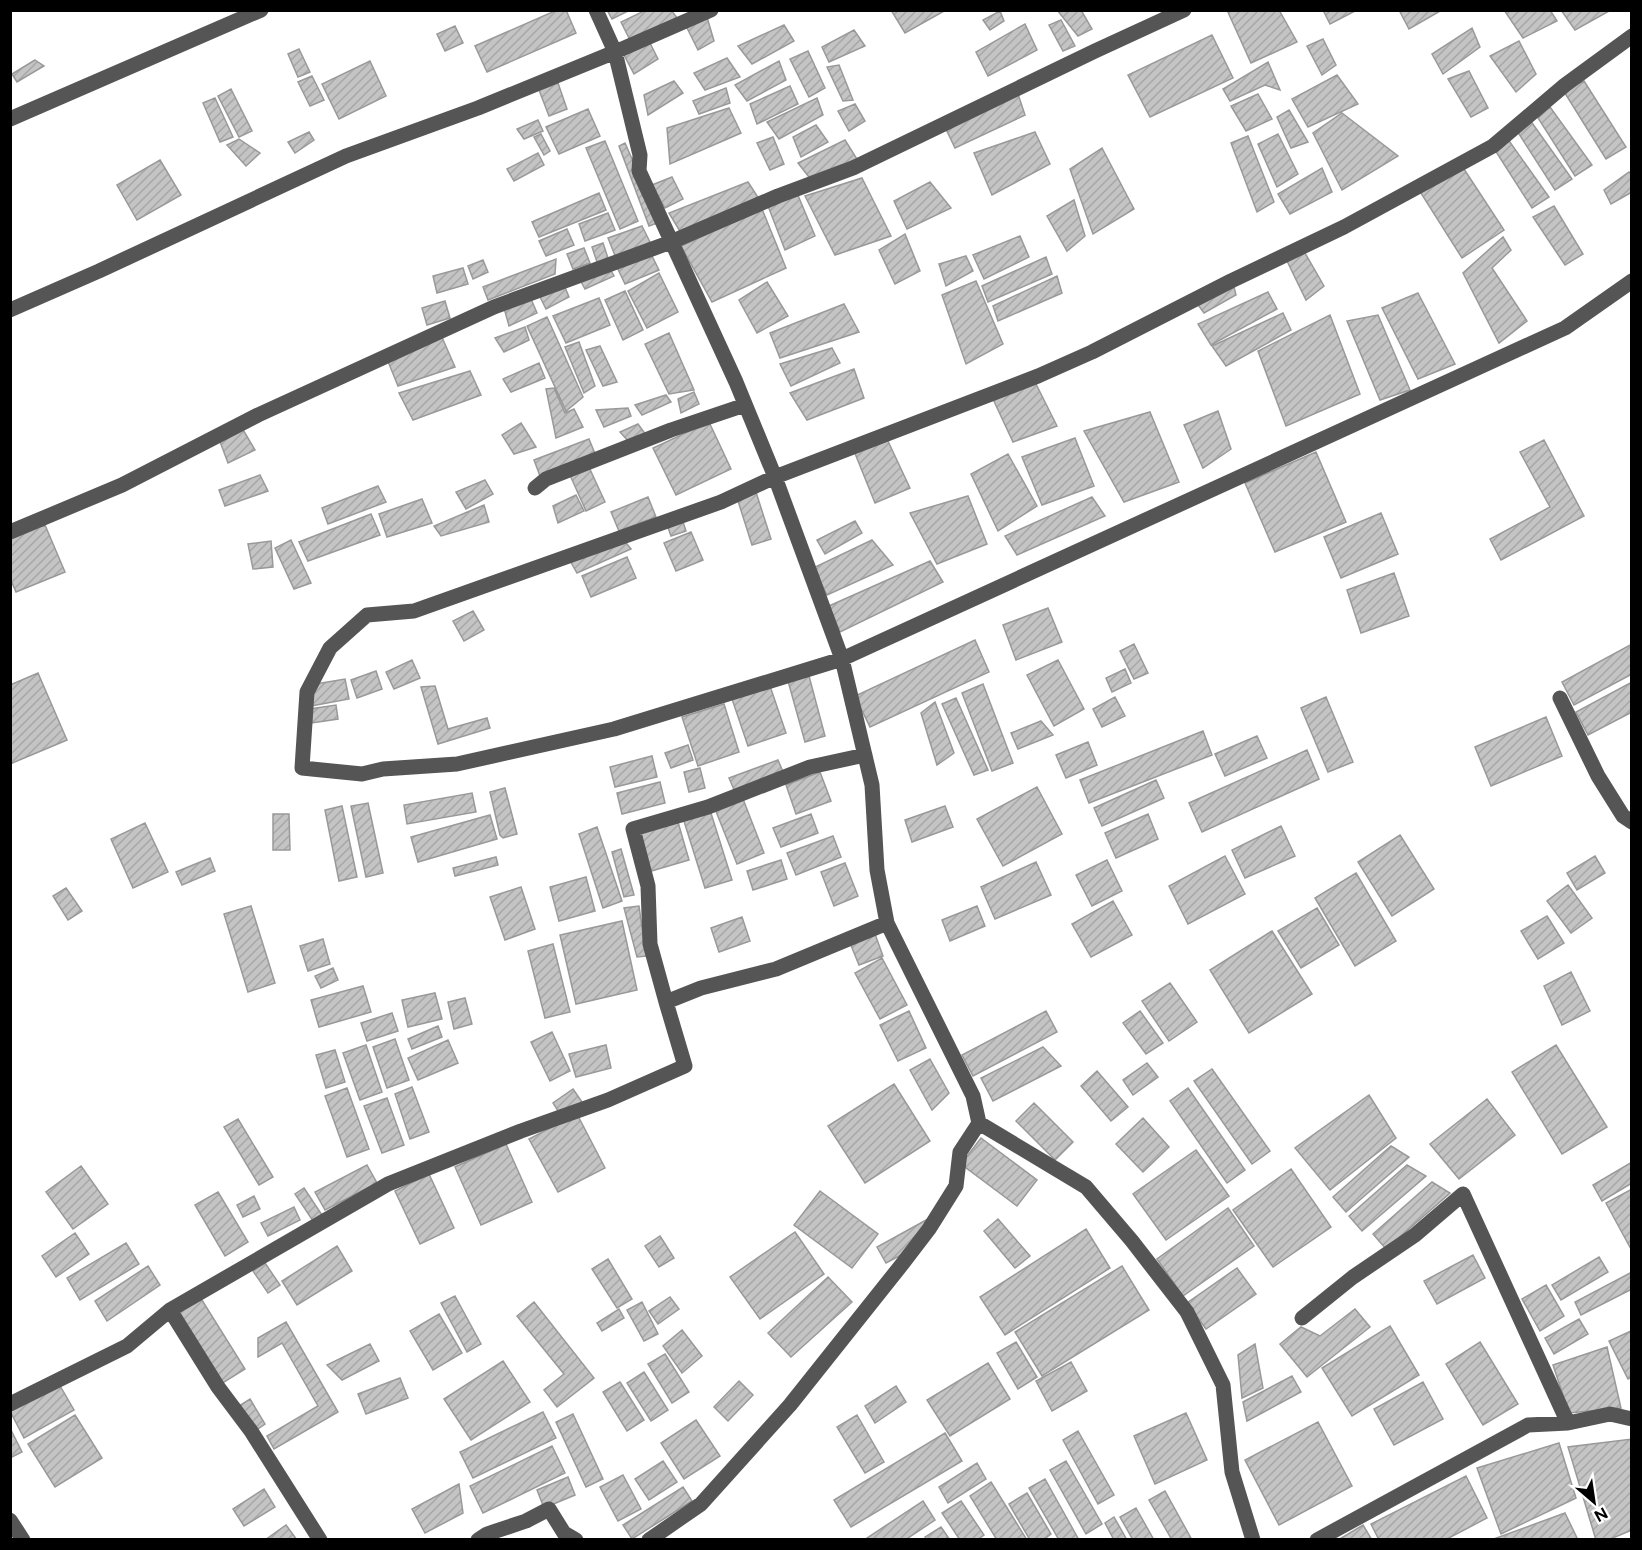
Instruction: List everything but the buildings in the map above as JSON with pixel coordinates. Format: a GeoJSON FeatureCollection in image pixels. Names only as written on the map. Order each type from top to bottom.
{"type":"FeatureCollection","features":[{"type":"Feature","properties":{"kind":"street"},"geometry":{"type":"LineString","coordinates":[[10,119],[261,10]]}},
{"type":"Feature","properties":{"kind":"street"},"geometry":{"type":"LineString","coordinates":[[596,10],[615,52],[640,155],[639,171],[745,405],[775,477],[842,659],[872,785],[877,870],[887,923],[973,1096],[979,1123],[960,1152],[956,1186],[929,1229],[903,1263],[790,1405],[701,1504],[649,1539]]}},
{"type":"Feature","properties":{"kind":"street"},"geometry":{"type":"LineString","coordinates":[[10,310],[99,272],[346,156],[477,108],[711,10]]}},
{"type":"Feature","properties":{"kind":"street"},"geometry":{"type":"LineString","coordinates":[[10,532],[122,485],[258,415],[494,307],[671,242],[778,196],[854,168],[1184,10]]}},
{"type":"Feature","properties":{"kind":"street"},"geometry":{"type":"LineString","coordinates":[[1632,36],[1565,85],[1493,146],[1344,227],[1231,280],[1092,352],[1038,376],[775,477],[721,502],[414,611],[367,615],[330,648],[307,692],[302,768],[362,774],[383,769],[457,764],[614,729],[842,659],[1565,327],[1632,281]]}},
{"type":"Feature","properties":{"kind":"street"},"geometry":{"type":"LineString","coordinates":[[535,488],[546,478],[671,430],[745,405]]}},
{"type":"Feature","properties":{"kind":"street"},"geometry":{"type":"LineString","coordinates":[[1560,698],[1598,776],[1623,816],[1632,822]]}},
{"type":"Feature","properties":{"kind":"street"},"geometry":{"type":"LineString","coordinates":[[10,1404],[127,1346],[170,1310],[388,1184],[521,1131],[608,1100],[685,1066],[650,944],[648,886],[633,829],[708,807],[810,767],[865,755]]}},
{"type":"Feature","properties":{"kind":"street"},"geometry":{"type":"LineString","coordinates":[[666,1002],[701,988],[776,969],[887,923]]}},
{"type":"Feature","properties":{"kind":"street"},"geometry":{"type":"LineString","coordinates":[[979,1123],[1086,1187],[1188,1312],[1222,1385],[1232,1472],[1253,1539]]}},
{"type":"Feature","properties":{"kind":"street"},"geometry":{"type":"LineString","coordinates":[[1302,1318],[1353,1276],[1415,1235],[1463,1194],[1568,1423]]}},
{"type":"Feature","properties":{"kind":"street"},"geometry":{"type":"LineString","coordinates":[[170,1310],[218,1387],[251,1431],[320,1539]]}},
{"type":"Feature","properties":{"kind":"street"},"geometry":{"type":"LineString","coordinates":[[1317,1539],[1528,1425],[1568,1423],[1610,1414],[1632,1419]]}},
{"type":"Feature","properties":{"kind":"street"},"geometry":{"type":"LineString","coordinates":[[478,1539],[526,1521],[549,1509],[564,1533],[576,1539]]}},
{"type":"Feature","properties":{"kind":"street"},"geometry":{"type":"LineString","coordinates":[[10,1520],[23,1539]]}}]}
